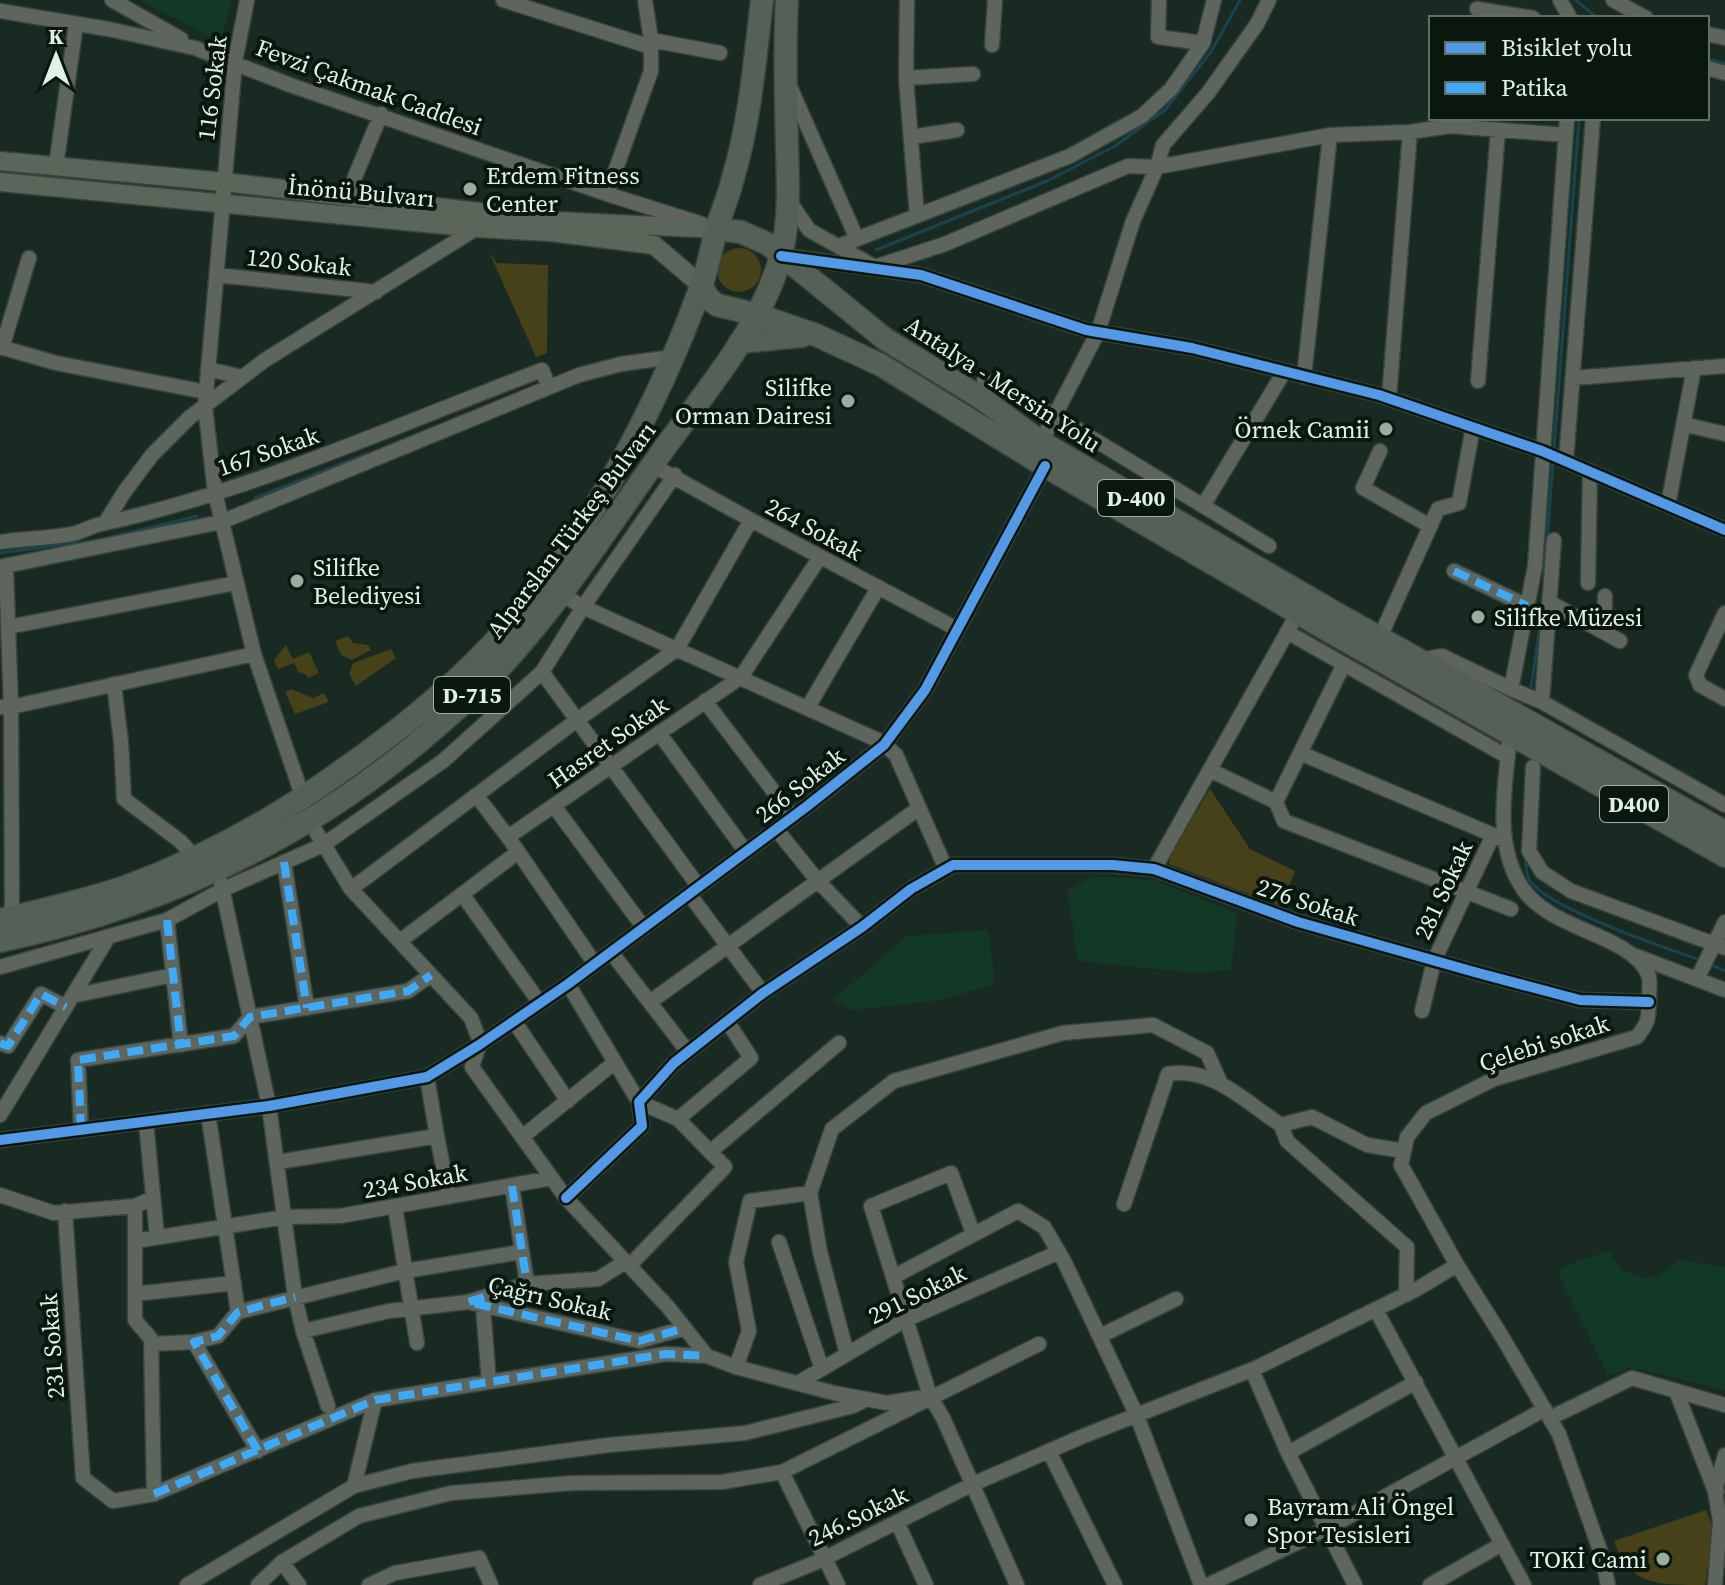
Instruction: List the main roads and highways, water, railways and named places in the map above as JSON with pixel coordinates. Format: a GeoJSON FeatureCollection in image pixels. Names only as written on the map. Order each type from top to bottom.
{"type":"FeatureCollection","features":[{"type":"Feature","properties":{"kind":"highway"},"geometry":{"type":"LineString","coordinates":[[758,315],[717,305],[708,298],[702,286],[734,176],[755,68],[762,0]]}},
{"type":"Feature","properties":{"kind":"highway"},"geometry":{"type":"LineString","coordinates":[[781,256],[788,199],[787,0]]}},
{"type":"Feature","properties":{"kind":"highway"},"geometry":{"type":"LineString","coordinates":[[717,229],[741,232],[756,238],[781,256]]}},
{"type":"Feature","properties":{"kind":"highway","name":"Alparslan Türkeş Bulvarı"},"geometry":{"type":"LineString","coordinates":[[0,941],[76,923],[220,880],[392,765],[463,704],[503,665],[561,594],[740,342],[758,315],[781,256]]}},
{"type":"Feature","properties":{"kind":"highway","name":"Antalya - Mersin Yolu"},"geometry":{"type":"LineString","coordinates":[[781,256],[885,339],[981,398],[1041,442],[1510,711]]}},
{"type":"Feature","properties":{"kind":"highway","name":"Alparslan Türkeş Bulvarı"},"geometry":{"type":"LineString","coordinates":[[6,919],[124,887],[196,858],[252,830],[382,743],[425,707],[512,622],[546,581],[630,444],[673,357],[702,286]]}},
{"type":"Feature","properties":{"kind":"highway","name":"Antalya - Mersin Yolu"},"geometry":{"type":"LineString","coordinates":[[758,315],[816,335],[881,365],[1293,623],[1510,711]]}},
{"type":"Feature","properties":{"kind":"highway"},"geometry":{"type":"LineString","coordinates":[[740,342],[816,335]]}},
{"type":"Feature","properties":{"kind":"highway","name":"D400"},"geometry":{"type":"LineString","coordinates":[[1510,711],[1540,750],[1725,856]]}},
{"type":"Feature","properties":{"kind":"highway","name":"D400"},"geometry":{"type":"LineString","coordinates":[[1540,750],[1725,832]]}},
{"type":"Feature","properties":{"kind":"main road","name":"İnönü Bulvarı"},"geometry":{"type":"LineString","coordinates":[[0,161],[224,182],[556,221],[717,229]]}},
{"type":"Feature","properties":{"kind":"main road","name":"İnönü Bulvarı"},"geometry":{"type":"LineString","coordinates":[[0,182],[477,228],[551,232],[654,245],[702,286]]}},
{"type":"Feature","properties":{"kind":"waterway"},"geometry":{"type":"LineString","coordinates":[[876,250],[1047,181],[1115,146],[1165,110],[1211,52],[1240,0]]}},
{"type":"Feature","properties":{"kind":"waterway"},"geometry":{"type":"LineString","coordinates":[[1576,0],[1595,16]]}},
{"type":"Feature","properties":{"kind":"waterway"},"geometry":{"type":"LineString","coordinates":[[1709,59],[1725,63]]}},
{"type":"Feature","properties":{"kind":"waterway"},"geometry":{"type":"LineString","coordinates":[[1554,449],[1579,120]]}},
{"type":"Feature","properties":{"kind":"waterway"},"geometry":{"type":"LineString","coordinates":[[255,498],[366,454]]}},
{"type":"Feature","properties":{"kind":"waterway"},"geometry":{"type":"LineString","coordinates":[[1547,541],[1553,461]]}},
{"type":"Feature","properties":{"kind":"waterway"},"geometry":{"type":"LineString","coordinates":[[107,538],[197,516]]}},
{"type":"Feature","properties":{"kind":"waterway"},"geometry":{"type":"LineString","coordinates":[[0,553],[99,540]]}},
{"type":"Feature","properties":{"kind":"waterway"},"geometry":{"type":"LineString","coordinates":[[1531,688],[1542,612]]}},
{"type":"Feature","properties":{"kind":"waterway"},"geometry":{"type":"LineString","coordinates":[[1525,857],[1530,881],[1560,904],[1610,927],[1702,961]]}},
{"type":"Feature","properties":{"kind":"waterway"},"geometry":{"type":"LineString","coordinates":[[1709,964],[1725,971]]}},
{"type":"Feature","properties":{"kind":"place","name":"Erdem Fitness Center"},"geometry":{"type":"Point","coordinates":[470,189]}},
{"type":"Feature","properties":{"kind":"place","name":"Silifke Orman Dairesi"},"geometry":{"type":"Point","coordinates":[848,401]}},
{"type":"Feature","properties":{"kind":"place","name":"Örnek Camii"},"geometry":{"type":"Point","coordinates":[1386,429]}},
{"type":"Feature","properties":{"kind":"place","name":"Silifke Belediyesi"},"geometry":{"type":"Point","coordinates":[297,581]}},
{"type":"Feature","properties":{"kind":"place","name":"Silifke Müzesi"},"geometry":{"type":"Point","coordinates":[1478,617]}},
{"type":"Feature","properties":{"kind":"place","name":"Bayram Ali Öngel Spor Tesisleri"},"geometry":{"type":"Point","coordinates":[1251,1520]}},
{"type":"Feature","properties":{"kind":"place","name":"TOKİ Cami"},"geometry":{"type":"Point","coordinates":[1663,1559]}}]}
